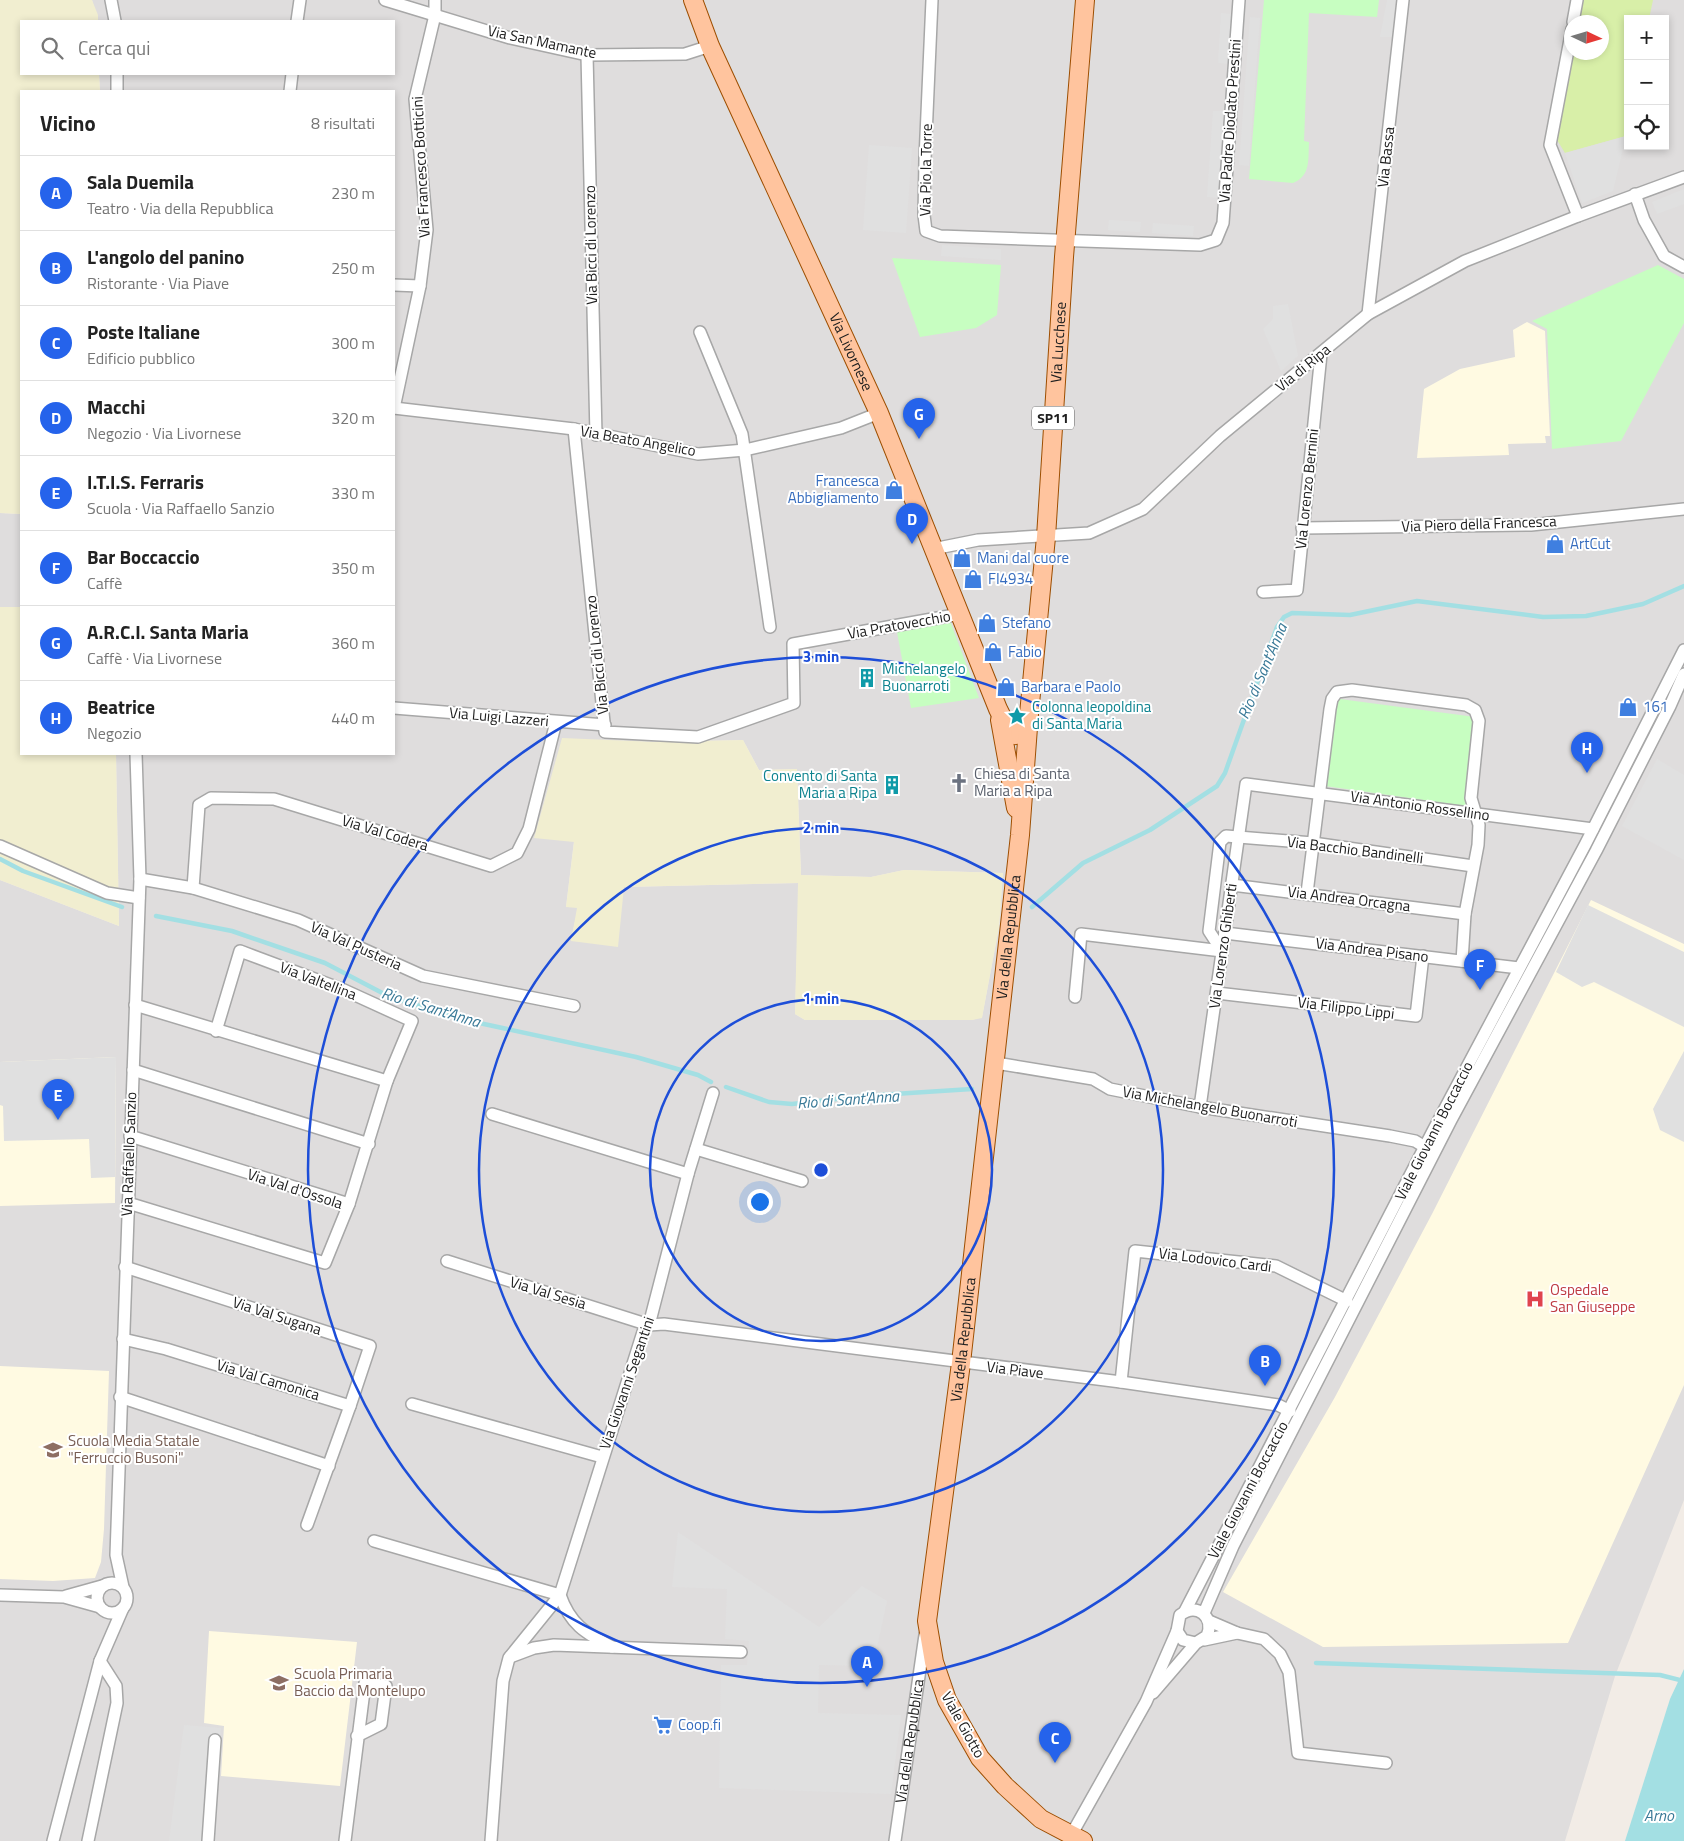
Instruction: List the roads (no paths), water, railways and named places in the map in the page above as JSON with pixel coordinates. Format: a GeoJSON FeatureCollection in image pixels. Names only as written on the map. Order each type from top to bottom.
{"type":"FeatureCollection","features":[{"type":"Feature","properties":{"kind":"main road","name":"Via Livornese"},"geometry":{"type":"LineString","coordinates":[[693,0],[710,46],[879,413],[998,710],[1008,729],[1015,735],[1020,732],[1029,714]]}},
{"type":"Feature","properties":{"kind":"main road","name":"Via Lucchese"},"geometry":{"type":"LineString","coordinates":[[1020,835],[1029,714],[1046,537],[1066,240],[1085,0]]}},
{"type":"Feature","properties":{"kind":"main road","name":"Via Livornese"},"geometry":{"type":"LineString","coordinates":[[998,710],[1020,835]]}},
{"type":"Feature","properties":{"kind":"main road","name":"Via della Repubblica"},"geometry":{"type":"LineString","coordinates":[[927,1622],[961,1363],[996,1064],[1020,835]]}},
{"type":"Feature","properties":{"kind":"main road","name":"Viale Giotto"},"geometry":{"type":"LineString","coordinates":[[927,1622],[934,1662],[947,1700],[980,1758],[1005,1786],[1041,1819],[1074,1839]]}},
{"type":"Feature","properties":{"kind":"street"},"geometry":{"type":"LineString","coordinates":[[297,20],[300,0]]}},
{"type":"Feature","properties":{"kind":"street","name":"Via San Mamante"},"geometry":{"type":"LineString","coordinates":[[385,0],[510,38],[587,55],[685,54],[710,46]]}},
{"type":"Feature","properties":{"kind":"street"},"geometry":{"type":"LineString","coordinates":[[435,0],[436,15]]}},
{"type":"Feature","properties":{"kind":"street","name":"Via Pio la Torre"},"geometry":{"type":"LineString","coordinates":[[932,0],[925,159],[924,215],[926,230],[940,236],[1200,245],[1216,240]]}},
{"type":"Feature","properties":{"kind":"street","name":"Via Padre Diodato Prestini"},"geometry":{"type":"LineString","coordinates":[[1216,240],[1223,223],[1239,0]]}},
{"type":"Feature","properties":{"kind":"street","name":"Via Bassa"},"geometry":{"type":"LineString","coordinates":[[1368,314],[1403,0]]}},
{"type":"Feature","properties":{"kind":"street"},"geometry":{"type":"LineString","coordinates":[[1574,15],[1577,0]]}},
{"type":"Feature","properties":{"kind":"street"},"geometry":{"type":"LineString","coordinates":[[110,2],[115,20]]}},
{"type":"Feature","properties":{"kind":"street","name":"Via Francesco Botticini"},"geometry":{"type":"LineString","coordinates":[[395,403],[420,286],[427,230],[415,99],[436,15]]}},
{"type":"Feature","properties":{"kind":"street","name":"Via Bicci di Lorenzo"},"geometry":{"type":"LineString","coordinates":[[587,55],[596,435]]}},
{"type":"Feature","properties":{"kind":"street"},"geometry":{"type":"LineString","coordinates":[[1566,60],[1550,145],[1578,216]]}},
{"type":"Feature","properties":{"kind":"street"},"geometry":{"type":"LineString","coordinates":[[117,75],[117,90]]}},
{"type":"Feature","properties":{"kind":"street"},"geometry":{"type":"LineString","coordinates":[[290,90],[292,75]]}},
{"type":"Feature","properties":{"kind":"street","name":"Via di Ripa"},"geometry":{"type":"LineString","coordinates":[[933,549],[978,540],[1089,533],[1143,509],[1220,436],[1368,314],[1465,262],[1578,216],[1684,177]]}},
{"type":"Feature","properties":{"kind":"street"},"geometry":{"type":"LineString","coordinates":[[1635,194],[1644,220],[1664,256],[1684,266]]}},
{"type":"Feature","properties":{"kind":"street"},"geometry":{"type":"LineString","coordinates":[[395,285],[420,286]]}},
{"type":"Feature","properties":{"kind":"street"},"geometry":{"type":"LineString","coordinates":[[700,332],[742,434],[770,627]]}},
{"type":"Feature","properties":{"kind":"street","name":"Via Lorenzo Bernini"},"geometry":{"type":"LineString","coordinates":[[1263,592],[1297,590],[1321,354]]}},
{"type":"Feature","properties":{"kind":"street","name":"Via Beato Angelico"},"geometry":{"type":"LineString","coordinates":[[395,408],[574,429],[596,435],[698,454],[745,450],[841,428],[879,413]]}},
{"type":"Feature","properties":{"kind":"street","name":"Via Bicci di Lorenzo"},"geometry":{"type":"LineString","coordinates":[[574,429],[605,728]]}},
{"type":"Feature","properties":{"kind":"street","name":"Via Piero della Francesca"},"geometry":{"type":"LineString","coordinates":[[1302,528],[1531,525],[1684,508]]}},
{"type":"Feature","properties":{"kind":"street","name":"Via Pratovecchio"},"geometry":{"type":"LineString","coordinates":[[605,728],[698,737],[794,703],[793,644],[960,614]]}},
{"type":"Feature","properties":{"kind":"street","name":"Viale Giovanni Boccaccio"},"geometry":{"type":"LineString","coordinates":[[1074,1839],[1146,1702],[1176,1631],[1178,1620],[1185,1612],[1290,1411],[1684,650]]}},
{"type":"Feature","properties":{"kind":"street","name":"Viale Giovanni Boccaccio"},"geometry":{"type":"LineString","coordinates":[[1146,1702],[1209,1631],[1206,1617],[1233,1546],[1451,1120],[1596,851],[1670,706],[1684,674]]}},
{"type":"Feature","properties":{"kind":"street"},"geometry":{"type":"LineString","coordinates":[[1307,893],[1330,709],[1332,699],[1337,692],[1352,690],[1466,705],[1475,710],[1479,721],[1471,798],[1479,825],[1478,845],[1472,866],[1465,914],[1462,961]]}},
{"type":"Feature","properties":{"kind":"street","name":"Via Luigi Lazzeri"},"geometry":{"type":"LineString","coordinates":[[395,708],[605,728]]}},
{"type":"Feature","properties":{"kind":"street","name":"Via Val Codera"},"geometry":{"type":"LineString","coordinates":[[193,888],[199,805],[211,798],[274,799],[491,866],[517,853],[528,829],[556,722]]}},
{"type":"Feature","properties":{"kind":"street","name":"Via Raffaello Sanzio"},"geometry":{"type":"LineString","coordinates":[[53,1841],[102,1655],[127,1596],[123,1588],[116,1554],[120,1397],[140,879],[136,755]]}},
{"type":"Feature","properties":{"kind":"street","name":"Via Antonio Rossellino"},"geometry":{"type":"LineString","coordinates":[[1246,784],[1593,828]]}},
{"type":"Feature","properties":{"kind":"street","name":"Via Lorenzo Ghiberti"},"geometry":{"type":"LineString","coordinates":[[1200,1107],[1246,784]]}},
{"type":"Feature","properties":{"kind":"street"},"geometry":{"type":"LineString","coordinates":[[1222,951],[1209,931],[1220,842],[1226,836],[1238,837]]}},
{"type":"Feature","properties":{"kind":"street","name":"Via Bacchio Bandinelli"},"geometry":{"type":"LineString","coordinates":[[1238,837],[1313,844],[1472,866]]}},
{"type":"Feature","properties":{"kind":"street"},"geometry":{"type":"LineString","coordinates":[[0,846],[107,893],[139,898]]}},
{"type":"Feature","properties":{"kind":"street","name":"Via Val Pusteria"},"geometry":{"type":"LineString","coordinates":[[140,879],[193,888],[298,920],[423,976],[574,1006]]}},
{"type":"Feature","properties":{"kind":"street","name":"Via Andrea Orcagna"},"geometry":{"type":"LineString","coordinates":[[1232,885],[1465,914]]}},
{"type":"Feature","properties":{"kind":"street","name":"Via Andrea Pisano"},"geometry":{"type":"LineString","coordinates":[[1225,933],[1519,968]]}},
{"type":"Feature","properties":{"kind":"street"},"geometry":{"type":"LineString","coordinates":[[1075,997],[1081,934],[1222,951]]}},
{"type":"Feature","properties":{"kind":"street","name":"Via Valtellina"},"geometry":{"type":"LineString","coordinates":[[216,1031],[240,951],[344,990],[412,1021],[387,1082],[349,1204]]}},
{"type":"Feature","properties":{"kind":"street","name":"Via Filippo Lippi"},"geometry":{"type":"LineString","coordinates":[[1217,993],[1416,1016],[1423,956]]}},
{"type":"Feature","properties":{"kind":"street"},"geometry":{"type":"LineString","coordinates":[[135,1006],[387,1082]]}},
{"type":"Feature","properties":{"kind":"street","name":"Via Michelangelo Buonarroti"},"geometry":{"type":"LineString","coordinates":[[996,1064],[1093,1078],[1110,1089],[1200,1107],[1390,1136],[1415,1141],[1425,1147]]}},
{"type":"Feature","properties":{"kind":"street"},"geometry":{"type":"LineString","coordinates":[[132,1070],[369,1144]]}},
{"type":"Feature","properties":{"kind":"street","name":"Via Giovanni Segantini"},"geometry":{"type":"LineString","coordinates":[[509,1658],[560,1595],[643,1332],[649,1325],[688,1174],[713,1092]]}},
{"type":"Feature","properties":{"kind":"street"},"geometry":{"type":"LineString","coordinates":[[492,1114],[688,1174]]}},
{"type":"Feature","properties":{"kind":"street","name":"Via Val d'Ossola"},"geometry":{"type":"LineString","coordinates":[[128,1203],[325,1263],[349,1204],[130,1136]]}},
{"type":"Feature","properties":{"kind":"street"},"geometry":{"type":"LineString","coordinates":[[696,1149],[802,1181]]}},
{"type":"Feature","properties":{"kind":"street","name":"Via Lodovico Cardi"},"geometry":{"type":"LineString","coordinates":[[1121,1382],[1135,1251],[1276,1266],[1347,1301]]}},
{"type":"Feature","properties":{"kind":"street","name":"Via Val Sesia"},"geometry":{"type":"LineString","coordinates":[[447,1261],[649,1325]]}},
{"type":"Feature","properties":{"kind":"street","name":"Via Val Sugana"},"geometry":{"type":"LineString","coordinates":[[125,1267],[370,1346],[350,1406]]}},
{"type":"Feature","properties":{"kind":"street","name":"Via Piave"},"geometry":{"type":"LineString","coordinates":[[649,1325],[664,1324],[694,1327],[961,1363],[1121,1382],[1278,1405],[1290,1411]]}},
{"type":"Feature","properties":{"kind":"street","name":"Via Val Camonica"},"geometry":{"type":"LineString","coordinates":[[123,1339],[166,1349],[350,1406]]}},
{"type":"Feature","properties":{"kind":"street"},"geometry":{"type":"LineString","coordinates":[[120,1397],[329,1466]]}},
{"type":"Feature","properties":{"kind":"street"},"geometry":{"type":"LineString","coordinates":[[412,1404],[602,1458]]}},
{"type":"Feature","properties":{"kind":"street"},"geometry":{"type":"LineString","coordinates":[[307,1525],[350,1406]]}},
{"type":"Feature","properties":{"kind":"street"},"geometry":{"type":"LineString","coordinates":[[374,1542],[560,1595],[565,1611],[583,1632],[612,1647]]}},
{"type":"Feature","properties":{"kind":"street","name":"Via Raffaello Sanzio"},"geometry":{"type":"LineString","coordinates":[[102,1655],[103,1610],[97,1594],[104,1585],[116,1554]]}},
{"type":"Feature","properties":{"kind":"street"},"geometry":{"type":"LineString","coordinates":[[64,1597],[115,1583],[123,1588]]}},
{"type":"Feature","properties":{"kind":"street"},"geometry":{"type":"LineString","coordinates":[[0,1595],[64,1597],[115,1613],[123,1608]]}},
{"type":"Feature","properties":{"kind":"street"},"geometry":{"type":"LineString","coordinates":[[1185,1612],[1195,1609],[1237,1633],[1264,1639],[1280,1654],[1289,1672],[1298,1753],[1386,1763]]}},
{"type":"Feature","properties":{"kind":"street","name":"Via della Repubblica"},"geometry":{"type":"LineString","coordinates":[[895,1841],[927,1622]]}},
{"type":"Feature","properties":{"kind":"street"},"geometry":{"type":"LineString","coordinates":[[1176,1631],[1183,1640],[1200,1641],[1237,1633]]}},
{"type":"Feature","properties":{"kind":"street"},"geometry":{"type":"LineString","coordinates":[[530,1632],[554,1645]]}},
{"type":"Feature","properties":{"kind":"street"},"geometry":{"type":"LineString","coordinates":[[492,1838],[503,1681],[509,1658],[534,1648],[554,1645],[741,1652]]}},
{"type":"Feature","properties":{"kind":"street"},"geometry":{"type":"LineString","coordinates":[[88,1841],[117,1703],[116,1686],[102,1655]]}},
{"type":"Feature","properties":{"kind":"street"},"geometry":{"type":"LineString","coordinates":[[345,1841],[357,1736]]}},
{"type":"Feature","properties":{"kind":"street"},"geometry":{"type":"LineString","coordinates":[[208,1841],[215,1740]]}},
{"type":"Feature","properties":{"kind":"water","name":"Arno"},"geometry":{"type":"Polygon","coordinates":[[[1684,1669],[1684,1841],[1625,1841],[1670,1699],[1684,1669]]]}},
{"type":"Feature","properties":{"kind":"waterway","name":"Rio di Sant'Anna"},"geometry":{"type":"LineString","coordinates":[[1032,907],[1083,863],[1150,830],[1217,786],[1225,773],[1277,627],[1284,617],[1292,613],[1350,615],[1417,601],[1543,617],[1586,616],[1643,604],[1684,586]]}},
{"type":"Feature","properties":{"kind":"waterway","name":"Rio di Sant'Anna"},"geometry":{"type":"LineString","coordinates":[[0,859],[23,871],[122,907]]}},
{"type":"Feature","properties":{"kind":"waterway","name":"Rio di Sant'Anna"},"geometry":{"type":"LineString","coordinates":[[156,916],[232,931],[325,963],[390,997],[470,1021],[636,1057],[698,1075],[711,1082]]}},
{"type":"Feature","properties":{"kind":"waterway","name":"Rio di Sant'Anna"},"geometry":{"type":"LineString","coordinates":[[726,1087],[769,1102],[792,1104],[863,1096],[972,1089]]}},
{"type":"Feature","properties":{"kind":"waterway"},"geometry":{"type":"LineString","coordinates":[[1316,1663],[1660,1675],[1684,1681]]}},
{"type":"Feature","properties":{"kind":"place","name":"A.R.C.I. Santa Maria"},"geometry":{"type":"Point","coordinates":[919,439]}},
{"type":"Feature","properties":{"kind":"place","name":"Francesca Abbigliamento"},"geometry":{"type":"Point","coordinates":[894,490]}},
{"type":"Feature","properties":{"kind":"place","name":"Macchi"},"geometry":{"type":"Point","coordinates":[912,544]}},
{"type":"Feature","properties":{"kind":"place","name":"ArtCut"},"geometry":{"type":"Point","coordinates":[1555,544]}},
{"type":"Feature","properties":{"kind":"place","name":"Mani dal cuore"},"geometry":{"type":"Point","coordinates":[962,558]}},
{"type":"Feature","properties":{"kind":"place","name":"FI4934"},"geometry":{"type":"Point","coordinates":[973,579]}},
{"type":"Feature","properties":{"kind":"place","name":"Stefano"},"geometry":{"type":"Point","coordinates":[987,623]}},
{"type":"Feature","properties":{"kind":"place","name":"Fabio"},"geometry":{"type":"Point","coordinates":[993,652]}},
{"type":"Feature","properties":{"kind":"place","name":"Michelangelo Buonarroti"},"geometry":{"type":"Point","coordinates":[867,678]}},
{"type":"Feature","properties":{"kind":"place","name":"Barbara e Paolo"},"geometry":{"type":"Point","coordinates":[1006,687]}},
{"type":"Feature","properties":{"kind":"place","name":"161"},"geometry":{"type":"Point","coordinates":[1628,707]}},
{"type":"Feature","properties":{"kind":"place","name":"Colonna leopoldina di Santa Maria"},"geometry":{"type":"Point","coordinates":[1017,716]}},
{"type":"Feature","properties":{"kind":"place","name":"Beatrice"},"geometry":{"type":"Point","coordinates":[1587,773]}},
{"type":"Feature","properties":{"kind":"place","name":"Chiesa di Santa Maria a Ripa"},"geometry":{"type":"Point","coordinates":[959,783]}},
{"type":"Feature","properties":{"kind":"place","name":"Convento di Santa Maria a Ripa"},"geometry":{"type":"Point","coordinates":[892,785]}},
{"type":"Feature","properties":{"kind":"place","name":"Bar Boccaccio"},"geometry":{"type":"Point","coordinates":[1480,990]}},
{"type":"Feature","properties":{"kind":"place","name":"I.T.I.S. Ferraris"},"geometry":{"type":"Point","coordinates":[58,1120]}},
{"type":"Feature","properties":{"kind":"place","name":"Ospedale San Giuseppe"},"geometry":{"type":"Point","coordinates":[1535,1299]}},
{"type":"Feature","properties":{"kind":"place","name":"L'angolo del panino"},"geometry":{"type":"Point","coordinates":[1265,1386]}},
{"type":"Feature","properties":{"kind":"place","name":"Scuola Media Statale \"Ferruccio Busoni\""},"geometry":{"type":"Point","coordinates":[53,1450]}},
{"type":"Feature","properties":{"kind":"place","name":"Scuola Primaria Baccio da Montelupo"},"geometry":{"type":"Point","coordinates":[279,1683]}},
{"type":"Feature","properties":{"kind":"place","name":"Sala Duemila"},"geometry":{"type":"Point","coordinates":[867,1687]}},
{"type":"Feature","properties":{"kind":"place","name":"Coop.fi"},"geometry":{"type":"Point","coordinates":[663,1725]}},
{"type":"Feature","properties":{"kind":"place","name":"Poste Italiane"},"geometry":{"type":"Point","coordinates":[1055,1763]}}]}
